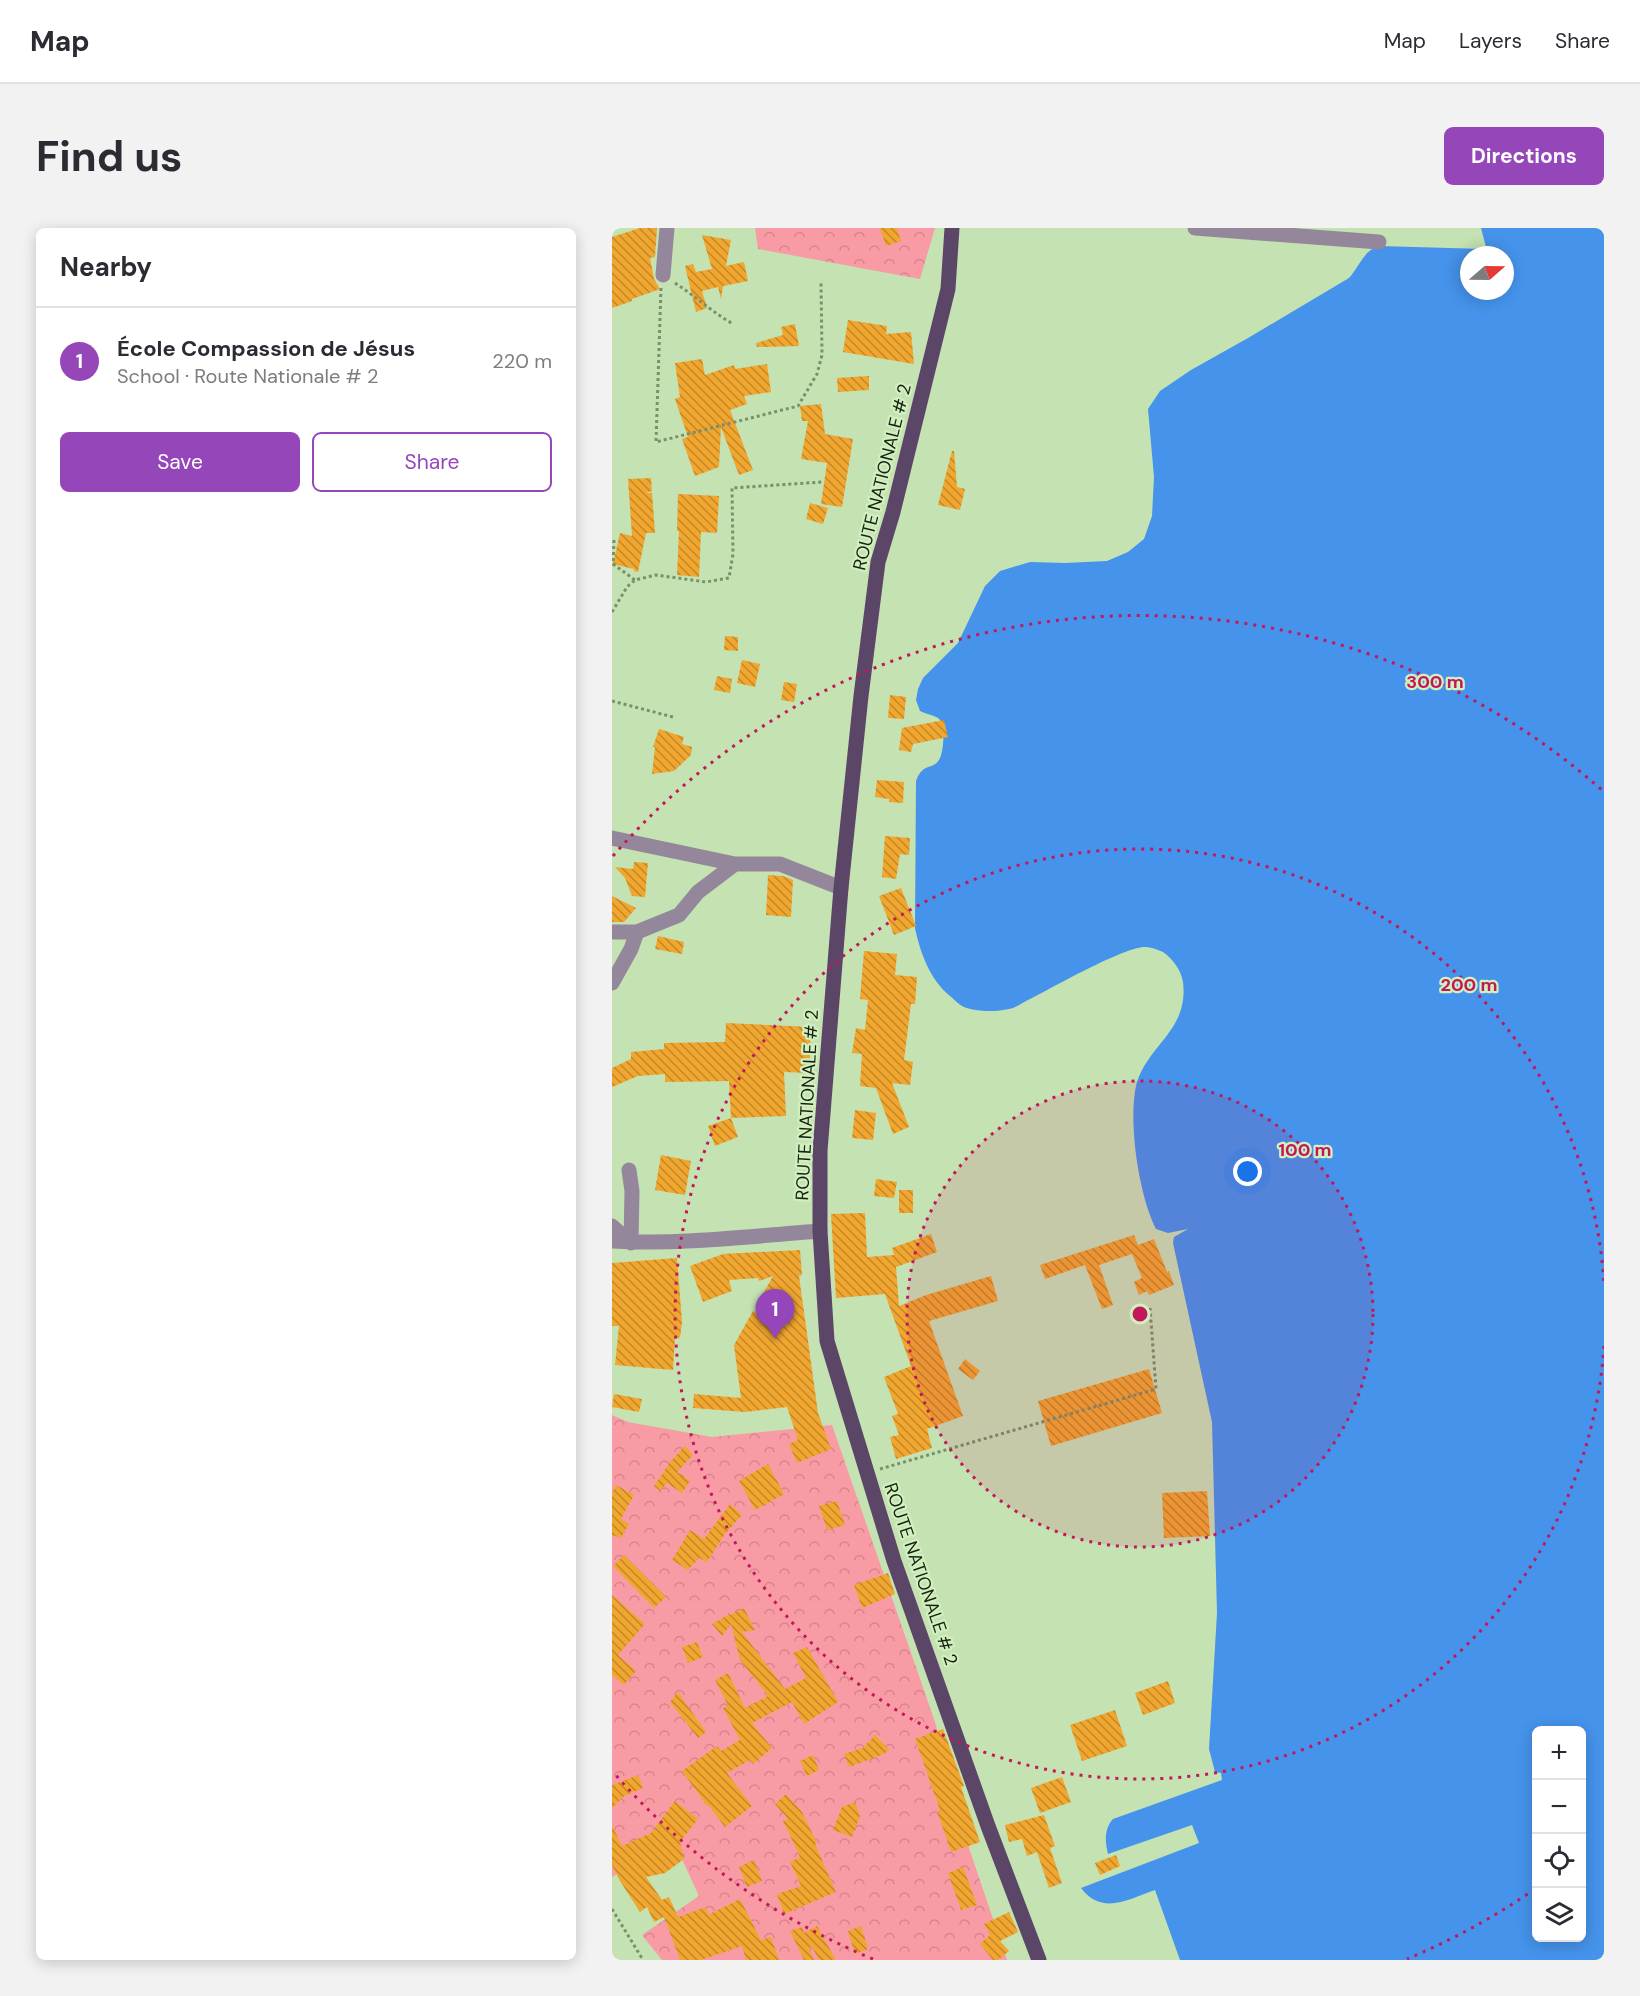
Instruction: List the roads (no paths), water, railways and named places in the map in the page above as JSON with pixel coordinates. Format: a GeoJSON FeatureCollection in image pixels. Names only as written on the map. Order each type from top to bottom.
{"type":"FeatureCollection","features":[{"type":"Feature","properties":{"kind":"main road","name":"ROUTE NATIONALE # 2"},"geometry":{"type":"LineString","coordinates":[[952,228],[948,288],[893,512],[878,562],[841,888],[820,1151],[820,1231],[826,1341],[894,1561],[988,1826],[1039,1960]]}},
{"type":"Feature","properties":{"kind":"street"},"geometry":{"type":"LineString","coordinates":[[663,275],[666,228]]}},
{"type":"Feature","properties":{"kind":"street"},"geometry":{"type":"LineString","coordinates":[[1195,228],[1379,242]]}},
{"type":"Feature","properties":{"kind":"street"},"geometry":{"type":"LineString","coordinates":[[612,838],[735,864],[780,864],[841,888]]}},
{"type":"Feature","properties":{"kind":"street"},"geometry":{"type":"LineString","coordinates":[[612,932],[637,932],[679,915],[698,892],[735,864]]}},
{"type":"Feature","properties":{"kind":"street"},"geometry":{"type":"LineString","coordinates":[[612,983],[631,949],[637,932]]}},
{"type":"Feature","properties":{"kind":"street"},"geometry":{"type":"LineString","coordinates":[[629,1170],[632,1191],[631,1242]]}},
{"type":"Feature","properties":{"kind":"street"},"geometry":{"type":"LineString","coordinates":[[612,1226],[631,1242]]}},
{"type":"Feature","properties":{"kind":"street"},"geometry":{"type":"LineString","coordinates":[[612,1241],[631,1242],[820,1231]]}},
{"type":"Feature","properties":{"kind":"water"},"geometry":{"type":"Polygon","coordinates":[[[1481,228],[1604,228],[1604,1960],[1180,1960],[1155,1890],[1126,1901],[1107,1903],[1089,1896],[1081,1888],[1199,1843],[1192,1825],[1108,1854],[1106,1836],[1113,1819],[1222,1780],[1221,1773],[1215,1772],[1209,1749],[1217,1613],[1212,1422],[1173,1243],[1174,1237],[1188,1229],[1168,1233],[1156,1229],[1140,1179],[1133,1119],[1136,1086],[1141,1072],[1180,1014],[1183,982],[1178,969],[1161,951],[1146,947],[1136,948],[1106,960],[1009,1009],[986,1011],[969,1009],[960,1005],[931,974],[915,928],[916,781],[922,771],[937,763],[943,745],[941,721],[920,711],[916,700],[918,689],[923,678],[958,643],[985,586],[1000,571],[1030,562],[1107,561],[1128,552],[1144,539],[1152,516],[1154,477],[1148,409],[1160,391],[1191,370],[1349,278],[1365,255],[1379,246],[1460,248],[1460,300],[1514,300],[1514,246],[1486,246],[1481,228]]]}},
{"type":"Feature","properties":{"kind":"place","name":"École Compassion de Jésus"},"geometry":{"type":"Point","coordinates":[775,1339]}}]}
